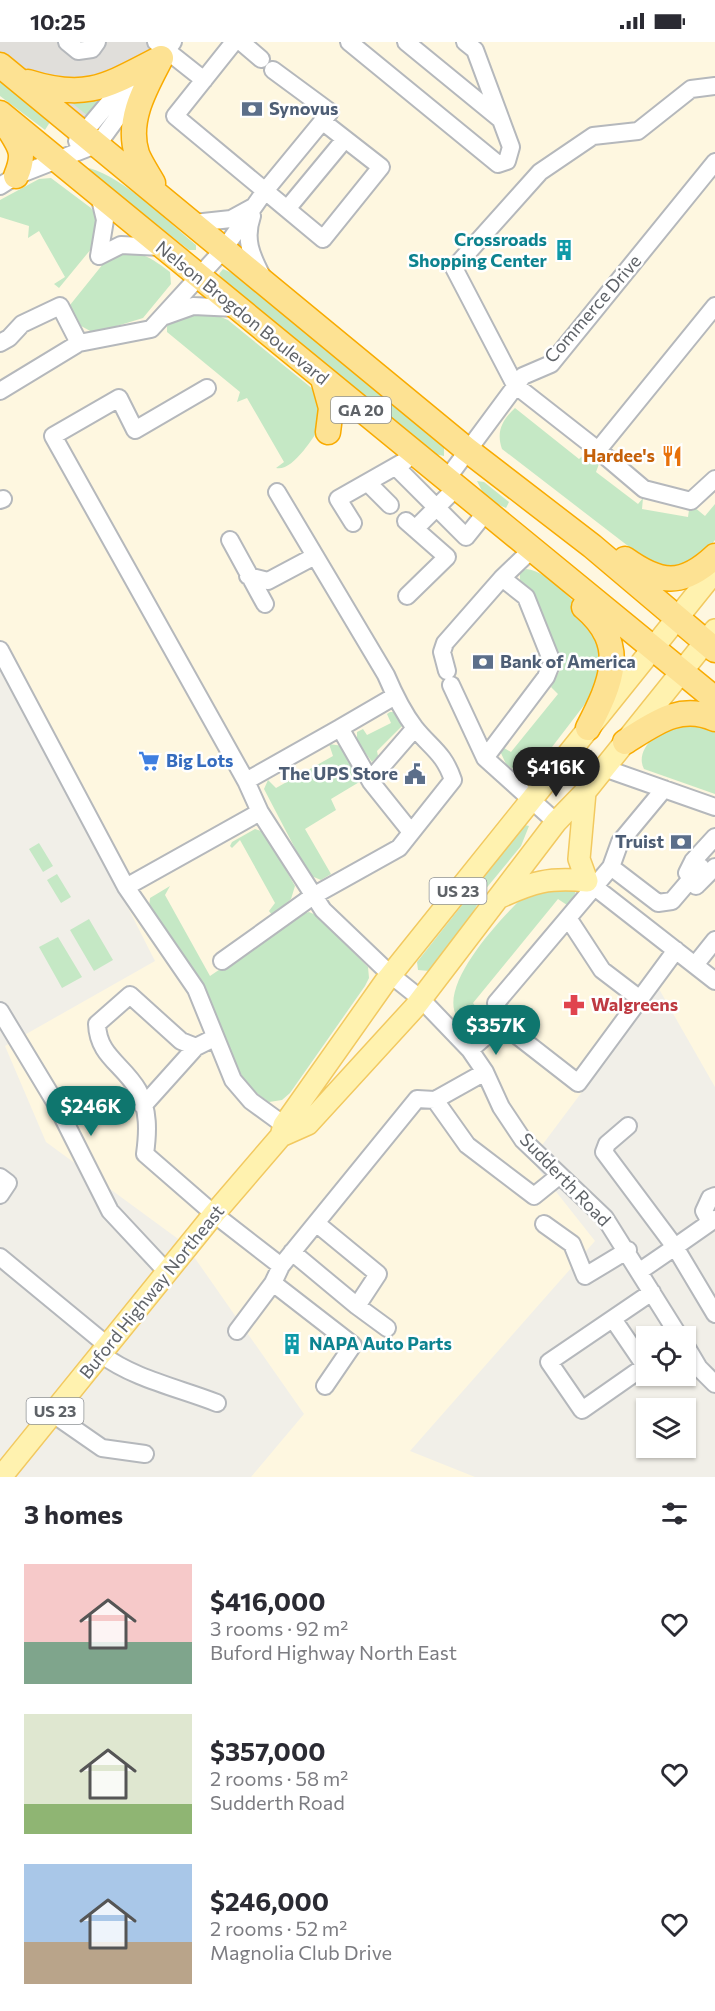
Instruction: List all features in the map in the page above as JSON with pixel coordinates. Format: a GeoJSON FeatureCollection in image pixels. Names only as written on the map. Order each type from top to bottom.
{"type":"FeatureCollection","features":[{"type":"Feature","properties":{"kind":"highway"},"geometry":{"type":"LineString","coordinates":[[8,72],[54,90],[85,91],[109,84],[164,48]]}},
{"type":"Feature","properties":{"kind":"highway"},"geometry":{"type":"LineString","coordinates":[[160,196],[137,154],[134,126],[141,97],[164,48]]}},
{"type":"Feature","properties":{"kind":"highway","name":"Nelson Brogdon Boulevard"},"geometry":{"type":"LineString","coordinates":[[8,72],[466,449],[592,546],[675,618],[712,641]]}},
{"type":"Feature","properties":{"kind":"highway"},"geometry":{"type":"LineString","coordinates":[[0,113],[21,147],[23,159],[8,181]]}},
{"type":"Feature","properties":{"kind":"highway","name":"Nelson Brogdon Boulevard"},"geometry":{"type":"LineString","coordinates":[[0,113],[160,247],[374,420],[406,461],[451,484],[525,548],[715,699]]}},
{"type":"Feature","properties":{"kind":"highway"},"geometry":{"type":"LineString","coordinates":[[323,379],[331,408],[328,432],[347,420],[374,420]]}},
{"type":"Feature","properties":{"kind":"highway"},"geometry":{"type":"LineString","coordinates":[[592,546],[620,556],[657,579],[689,576],[715,556]]}},
{"type":"Feature","properties":{"kind":"highway"},"geometry":{"type":"LineString","coordinates":[[525,548],[542,573],[593,614],[608,634],[614,660],[601,704],[588,728]]}},
{"type":"Feature","properties":{"kind":"highway"},"geometry":{"type":"LineString","coordinates":[[625,742],[678,713],[699,714],[715,719]]}},
{"type":"Feature","properties":{"kind":"main road"},"geometry":{"type":"LineString","coordinates":[[675,618],[715,571]]}},
{"type":"Feature","properties":{"kind":"main road","name":"US 23"},"geometry":{"type":"LineString","coordinates":[[283,1131],[388,979],[675,618]]}},
{"type":"Feature","properties":{"kind":"main road"},"geometry":{"type":"LineString","coordinates":[[681,671],[712,641]]}},
{"type":"Feature","properties":{"kind":"main road","name":"US 23"},"geometry":{"type":"LineString","coordinates":[[283,1131],[308,1124],[421,999],[556,822],[585,792],[681,671]]}},
{"type":"Feature","properties":{"kind":"main road"},"geometry":{"type":"LineString","coordinates":[[585,792],[579,859],[591,884]]}},
{"type":"Feature","properties":{"kind":"main road"},"geometry":{"type":"LineString","coordinates":[[495,900],[536,881],[559,878],[591,884]]}},
{"type":"Feature","properties":{"kind":"main road","name":"Buford Highway Northeast"},"geometry":{"type":"LineString","coordinates":[[1,1477],[283,1131]]}},
{"type":"Feature","properties":{"kind":"street"},"geometry":{"type":"LineString","coordinates":[[67,42],[78,51],[92,49],[97,42]]}},
{"type":"Feature","properties":{"kind":"street"},"geometry":{"type":"LineString","coordinates":[[234,42],[175,117],[261,198],[287,209],[324,239],[381,167],[322,122]]}},
{"type":"Feature","properties":{"kind":"street"},"geometry":{"type":"LineString","coordinates":[[0,391],[79,343],[151,329],[224,249],[261,198],[330,112],[241,42]]}},
{"type":"Feature","properties":{"kind":"street"},"geometry":{"type":"LineString","coordinates":[[350,42],[498,164],[507,161],[512,147],[475,50],[465,42]]}},
{"type":"Feature","properties":{"kind":"street"},"geometry":{"type":"LineString","coordinates":[[406,42],[501,120]]}},
{"type":"Feature","properties":{"kind":"street"},"geometry":{"type":"LineString","coordinates":[[8,181],[56,161],[91,139],[123,86],[164,48],[204,80]]}},
{"type":"Feature","properties":{"kind":"street"},"geometry":{"type":"LineString","coordinates":[[715,86],[691,89],[638,130],[593,136],[540,172],[454,268],[515,386],[644,489],[691,501],[715,479]]}},
{"type":"Feature","properties":{"kind":"street"},"geometry":{"type":"LineString","coordinates":[[287,209],[345,139]]}},
{"type":"Feature","properties":{"kind":"street","name":"Commerce Drive"},"geometry":{"type":"LineString","coordinates":[[447,557],[411,525],[437,508],[451,484],[466,449],[523,376],[551,364],[715,162]]}},
{"type":"Feature","properties":{"kind":"street"},"geometry":{"type":"LineString","coordinates":[[99,195],[105,220],[99,256],[122,245],[160,247]]}},
{"type":"Feature","properties":{"kind":"street"},"geometry":{"type":"LineString","coordinates":[[194,223],[231,219],[261,198]]}},
{"type":"Feature","properties":{"kind":"street"},"geometry":{"type":"LineString","coordinates":[[261,198],[247,228],[249,252],[267,285]]}},
{"type":"Feature","properties":{"kind":"street"},"geometry":{"type":"LineString","coordinates":[[0,343],[9,338],[22,324],[60,306],[79,343]]}},
{"type":"Feature","properties":{"kind":"street"},"geometry":{"type":"LineString","coordinates":[[162,318],[194,306],[236,308]]}},
{"type":"Feature","properties":{"kind":"street"},"geometry":{"type":"LineString","coordinates":[[598,450],[715,306]]}},
{"type":"Feature","properties":{"kind":"street","name":"Sudderth Road"},"geometry":{"type":"LineString","coordinates":[[207,388],[135,430],[119,398],[53,436],[246,781],[260,812],[313,896],[388,979],[421,999],[470,1050],[485,1072],[501,1107],[523,1140],[605,1218],[628,1250],[674,1326]]}},
{"type":"Feature","properties":{"kind":"street"},"geometry":{"type":"LineString","coordinates":[[353,523],[338,499],[406,461],[437,508],[466,537]]}},
{"type":"Feature","properties":{"kind":"street"},"geometry":{"type":"LineString","coordinates":[[368,483],[390,505]]}},
{"type":"Feature","properties":{"kind":"street"},"geometry":{"type":"LineString","coordinates":[[222,961],[313,896],[399,848],[453,780],[447,762],[415,728],[395,696],[386,675],[277,492]]}},
{"type":"Feature","properties":{"kind":"street"},"geometry":{"type":"LineString","coordinates":[[407,596],[466,537],[486,512]]}},
{"type":"Feature","properties":{"kind":"street"},"geometry":{"type":"LineString","coordinates":[[230,540],[265,604]]}},
{"type":"Feature","properties":{"kind":"street"},"geometry":{"type":"LineString","coordinates":[[525,548],[445,643],[441,652],[449,678],[485,758],[556,822]]}},
{"type":"Feature","properties":{"kind":"street"},"geometry":{"type":"LineString","coordinates":[[248,576],[268,580],[315,556]]}},
{"type":"Feature","properties":{"kind":"street"},"geometry":{"type":"LineString","coordinates":[[485,758],[546,677],[552,662],[526,597],[502,578]]}},
{"type":"Feature","properties":{"kind":"street"},"geometry":{"type":"LineString","coordinates":[[0,650],[126,887],[196,989],[233,1080],[251,1101],[283,1131]]}},
{"type":"Feature","properties":{"kind":"street"},"geometry":{"type":"LineString","coordinates":[[246,781],[395,696]]}},
{"type":"Feature","properties":{"kind":"street"},"geometry":{"type":"LineString","coordinates":[[340,728],[370,780],[411,832]]}},
{"type":"Feature","properties":{"kind":"street"},"geometry":{"type":"LineString","coordinates":[[370,780],[415,728]]}},
{"type":"Feature","properties":{"kind":"street"},"geometry":{"type":"LineString","coordinates":[[604,768],[715,807]]}},
{"type":"Feature","properties":{"kind":"street"},"geometry":{"type":"LineString","coordinates":[[664,789],[620,842],[612,867],[591,884],[568,918],[496,1003],[501,1023],[578,1083],[676,950]]}},
{"type":"Feature","properties":{"kind":"street"},"geometry":{"type":"LineString","coordinates":[[126,887],[260,812]]}},
{"type":"Feature","properties":{"kind":"street"},"geometry":{"type":"LineString","coordinates":[[672,901],[693,861],[715,837]]}},
{"type":"Feature","properties":{"kind":"street"},"geometry":{"type":"LineString","coordinates":[[612,867],[658,903],[672,901],[710,860]]}},
{"type":"Feature","properties":{"kind":"street"},"geometry":{"type":"LineString","coordinates":[[591,884],[715,981]]}},
{"type":"Feature","properties":{"kind":"street"},"geometry":{"type":"LineString","coordinates":[[568,918],[602,970],[640,999]]}},
{"type":"Feature","properties":{"kind":"street"},"geometry":{"type":"LineString","coordinates":[[695,965],[715,940]]}},
{"type":"Feature","properties":{"kind":"street"},"geometry":{"type":"LineString","coordinates":[[196,1047],[181,1041],[130,995],[97,1024],[98,1041],[138,1090],[149,1127],[145,1154],[214,1214],[281,1266]]}},
{"type":"Feature","properties":{"kind":"street"},"geometry":{"type":"LineString","coordinates":[[0,1011],[55,1102],[110,1211],[167,1272]]}},
{"type":"Feature","properties":{"kind":"street"},"geometry":{"type":"LineString","coordinates":[[470,1050],[501,1023]]}},
{"type":"Feature","properties":{"kind":"street"},"geometry":{"type":"LineString","coordinates":[[143,1106],[196,1047],[214,1038]]}},
{"type":"Feature","properties":{"kind":"street"},"geometry":{"type":"LineString","coordinates":[[237,1331],[273,1283],[281,1266],[417,1099],[435,1100],[485,1072]]}},
{"type":"Feature","properties":{"kind":"street"},"geometry":{"type":"LineString","coordinates":[[435,1100],[467,1145],[534,1196],[560,1175]]}},
{"type":"Feature","properties":{"kind":"street"},"geometry":{"type":"LineString","coordinates":[[628,1126],[607,1144],[604,1152],[675,1246],[715,1314]]}},
{"type":"Feature","properties":{"kind":"street"},"geometry":{"type":"LineString","coordinates":[[0,1177],[8,1183],[0,1195]]}},
{"type":"Feature","properties":{"kind":"street"},"geometry":{"type":"LineString","coordinates":[[640,1271],[713,1220],[704,1211],[710,1198],[715,1196]]}},
{"type":"Feature","properties":{"kind":"street"},"geometry":{"type":"LineString","coordinates":[[316,1223],[378,1274],[357,1306]]}},
{"type":"Feature","properties":{"kind":"street"},"geometry":{"type":"LineString","coordinates":[[543,1224],[572,1244],[585,1276],[628,1250]]}},
{"type":"Feature","properties":{"kind":"street"},"geometry":{"type":"LineString","coordinates":[[292,1252],[387,1328]]}},
{"type":"Feature","properties":{"kind":"street"},"geometry":{"type":"LineString","coordinates":[[0,1257],[104,1350],[116,1365],[217,1404]]}},
{"type":"Feature","properties":{"kind":"street"},"geometry":{"type":"LineString","coordinates":[[273,1283],[353,1345],[325,1386]]}},
{"type":"Feature","properties":{"kind":"street"},"geometry":{"type":"LineString","coordinates":[[613,1318],[645,1366],[582,1410],[549,1362],[613,1318],[652,1292]]}},
{"type":"Feature","properties":{"kind":"street"},"geometry":{"type":"LineString","coordinates":[[696,1363],[715,1384]]}},
{"type":"Feature","properties":{"kind":"street"},"geometry":{"type":"LineString","coordinates":[[53,1414],[102,1448],[144,1454]]}},
{"type":"Feature","properties":{"kind":"shaded area"},"geometry":{"type":"Polygon","coordinates":[[[0,42],[160,42],[75,144],[0,83],[0,42]]]}},
{"type":"Feature","properties":{"kind":"shaded area"},"geometry":{"type":"Polygon","coordinates":[[[160,42],[715,42],[715,1087],[659,989],[531,1160],[595,1241],[410,1451],[475,1477],[251,1477],[304,1414],[185,1244],[46,1142],[5,1046],[155,961],[0,656],[0,83],[160,42]]]}},
{"type":"Feature","properties":{"kind":"green space"},"geometry":{"type":"Polygon","coordinates":[[[0,77],[47,117],[50,122],[45,130],[0,96],[0,77]]]}},
{"type":"Feature","properties":{"kind":"green space"},"geometry":{"type":"Polygon","coordinates":[[[110,88],[88,116],[67,99],[110,88]]]}},
{"type":"Feature","properties":{"kind":"green space"},"geometry":{"type":"Polygon","coordinates":[[[89,168],[103,173],[131,190],[196,245],[196,250],[189,250],[91,172],[89,168]]]}},
{"type":"Feature","properties":{"kind":"green space"},"geometry":{"type":"Polygon","coordinates":[[[51,178],[91,208],[97,217],[96,243],[59,288],[54,284],[65,277],[39,231],[28,238],[29,226],[0,217],[0,200],[39,179],[51,178]]]}},
{"type":"Feature","properties":{"kind":"green space"},"geometry":{"type":"Polygon","coordinates":[[[118,251],[141,255],[157,263],[170,272],[171,284],[143,318],[94,333],[81,326],[70,305],[107,259],[118,251]]]}},
{"type":"Feature","properties":{"kind":"green space"},"geometry":{"type":"Polygon","coordinates":[[[223,269],[232,273],[368,385],[434,432],[444,445],[444,456],[426,452],[237,297],[219,274],[223,269]]]}},
{"type":"Feature","properties":{"kind":"green space"},"geometry":{"type":"Polygon","coordinates":[[[209,312],[228,320],[319,394],[322,425],[289,465],[276,468],[284,462],[247,398],[237,402],[240,392],[167,332],[167,326],[181,314],[209,312]]]}},
{"type":"Feature","properties":{"kind":"green space"},"geometry":{"type":"Polygon","coordinates":[[[515,408],[579,459],[587,452],[600,461],[596,472],[638,504],[643,498],[642,509],[688,517],[689,510],[694,507],[705,516],[715,504],[715,540],[708,549],[679,567],[664,566],[645,559],[502,449],[501,427],[515,408]]]}},
{"type":"Feature","properties":{"kind":"green space"},"geometry":{"type":"Polygon","coordinates":[[[477,481],[484,482],[509,502],[506,508],[486,499],[477,481]]]}},
{"type":"Feature","properties":{"kind":"green space"},"geometry":{"type":"Polygon","coordinates":[[[526,569],[536,571],[557,586],[603,635],[598,687],[539,764],[527,772],[522,772],[506,764],[500,751],[504,748],[511,752],[558,694],[551,687],[560,670],[520,582],[520,573],[526,569]]]}},
{"type":"Feature","properties":{"kind":"green space"},"geometry":{"type":"Polygon","coordinates":[[[395,712],[402,726],[377,751],[378,756],[372,762],[357,741],[357,732],[363,729],[367,735],[391,723],[387,714],[395,712]]]}},
{"type":"Feature","properties":{"kind":"green space"},"geometry":{"type":"Polygon","coordinates":[[[675,723],[715,727],[715,794],[644,769],[642,755],[645,748],[662,730],[675,723]]]}},
{"type":"Feature","properties":{"kind":"green space"},"geometry":{"type":"Polygon","coordinates":[[[329,744],[343,746],[361,781],[331,799],[336,810],[305,829],[331,874],[321,880],[309,875],[264,789],[268,780],[276,788],[333,756],[329,744]]]}},
{"type":"Feature","properties":{"kind":"green space"},"geometry":{"type":"Polygon","coordinates":[[[525,825],[529,826],[521,846],[484,891],[468,923],[429,971],[418,970],[417,962],[493,866],[509,838],[525,825]]]}},
{"type":"Feature","properties":{"kind":"green space"},"geometry":{"type":"Polygon","coordinates":[[[255,829],[264,832],[295,886],[291,899],[272,915],[269,911],[275,903],[240,840],[232,848],[230,846],[232,842],[255,829]]]}},
{"type":"Feature","properties":{"kind":"green space"},"geometry":{"type":"Polygon","coordinates":[[[39,843],[53,866],[43,872],[29,849],[39,843]]]}},
{"type":"Feature","properties":{"kind":"green space"},"geometry":{"type":"Polygon","coordinates":[[[57,874],[71,897],[61,903],[47,880],[57,874]]]}},
{"type":"Feature","properties":{"kind":"green space"},"geometry":{"type":"Polygon","coordinates":[[[170,886],[165,895],[210,976],[300,915],[309,912],[316,915],[368,967],[369,978],[365,986],[290,1093],[282,1100],[269,1102],[245,1079],[229,1050],[211,1003],[198,977],[149,908],[150,898],[170,886]]]}},
{"type":"Feature","properties":{"kind":"green space"},"geometry":{"type":"Polygon","coordinates":[[[533,888],[576,890],[574,897],[567,905],[558,899],[473,1003],[485,1019],[483,1027],[473,1029],[467,1027],[459,1020],[453,1006],[456,988],[464,969],[492,930],[533,888]]]}},
{"type":"Feature","properties":{"kind":"green space"},"geometry":{"type":"Polygon","coordinates":[[[89,919],[113,960],[94,971],[70,930],[89,919]]]}},
{"type":"Feature","properties":{"kind":"green space"},"geometry":{"type":"Polygon","coordinates":[[[58,937],[82,977],[62,988],[39,947],[58,937]]]}},
{"type":"Feature","properties":{"kind":"tunnel"},"geometry":{"type":"LineString","coordinates":[[701,867],[708,857]]}},
{"type":"Feature","properties":{"kind":"place","name":"Synovus"},"geometry":{"type":"Point","coordinates":[252,109]}},
{"type":"Feature","properties":{"kind":"place","name":"Crossroads Shopping Center"},"geometry":{"type":"Point","coordinates":[564,250]}},
{"type":"Feature","properties":{"kind":"place","name":"Hardee's"},"geometry":{"type":"Point","coordinates":[672,456]}},
{"type":"Feature","properties":{"kind":"place","name":"Bank of America"},"geometry":{"type":"Point","coordinates":[483,662]}},
{"type":"Feature","properties":{"kind":"place","name":"Big Lots"},"geometry":{"type":"Point","coordinates":[149,761]}},
{"type":"Feature","properties":{"kind":"place","name":"The UPS Store"},"geometry":{"type":"Point","coordinates":[415,774]}},
{"type":"Feature","properties":{"kind":"place","name":"Truist"},"geometry":{"type":"Point","coordinates":[681,842]}},
{"type":"Feature","properties":{"kind":"place","name":"Walgreens"},"geometry":{"type":"Point","coordinates":[574,1005]}},
{"type":"Feature","properties":{"kind":"place","name":"NAPA Auto Parts"},"geometry":{"type":"Point","coordinates":[292,1344]}}]}
